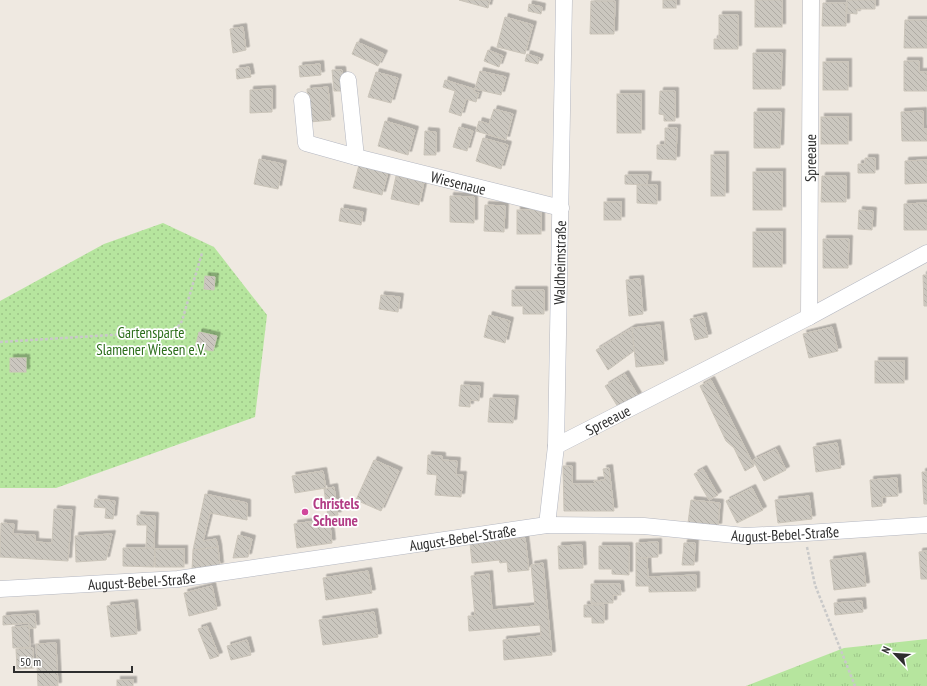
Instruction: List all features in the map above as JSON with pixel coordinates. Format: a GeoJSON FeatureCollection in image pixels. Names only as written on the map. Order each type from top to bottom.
{"type":"FeatureCollection","features":[{"type":"Feature","properties":{"kind":"street","name":"Waldheimstraße"},"geometry":{"type":"LineString","coordinates":[[547,525],[556,446],[564,0]]}},
{"type":"Feature","properties":{"kind":"street","name":"Spreeaue"},"geometry":{"type":"LineString","coordinates":[[809,317],[811,0]]}},
{"type":"Feature","properties":{"kind":"street"},"geometry":{"type":"LineString","coordinates":[[348,80],[356,156]]}},
{"type":"Feature","properties":{"kind":"street","name":"Wiesenaue"},"geometry":{"type":"LineString","coordinates":[[302,100],[306,143],[561,208]]}},
{"type":"Feature","properties":{"kind":"street","name":"Spreeaue"},"geometry":{"type":"LineString","coordinates":[[556,446],[809,317],[927,253]]}},
{"type":"Feature","properties":{"kind":"street","name":"August-Bebel-Straße"},"geometry":{"type":"LineString","coordinates":[[0,590],[178,579],[547,525],[644,526],[745,536],[927,525]]}},
{"type":"Feature","properties":{"kind":"path"},"geometry":{"type":"LineString","coordinates":[[0,342],[175,331],[182,321],[202,253]]}},
{"type":"Feature","properties":{"kind":"path"},"geometry":{"type":"LineString","coordinates":[[806,533],[808,553],[815,585],[855,686]]}},
{"type":"Feature","properties":{"kind":"green space","name":"Gartensparte Slamener Wiesen e.V."},"geometry":{"type":"Polygon","coordinates":[[[163,223],[214,247],[267,315],[255,417],[56,488],[0,488],[0,301],[104,244],[163,223]]]}},
{"type":"Feature","properties":{"kind":"green space"},"geometry":{"type":"Polygon","coordinates":[[[927,639],[927,686],[746,686],[844,648],[927,639]]]}},
{"type":"Feature","properties":{"kind":"building"},"geometry":{"type":"Polygon","coordinates":[[[459,0],[490,0],[488,8],[459,0]]]}},
{"type":"Feature","properties":{"kind":"building"},"geometry":{"type":"Polygon","coordinates":[[[663,0],[676,0],[676,8],[663,8],[663,0]]]}},
{"type":"Feature","properties":{"kind":"building"},"geometry":{"type":"Polygon","coordinates":[[[755,0],[782,0],[782,27],[755,27],[755,0]]]}},
{"type":"Feature","properties":{"kind":"building"},"geometry":{"type":"Polygon","coordinates":[[[847,0],[875,0],[875,9],[857,9],[857,14],[847,13],[847,0]]]}},
{"type":"Feature","properties":{"kind":"building"},"geometry":{"type":"Polygon","coordinates":[[[591,1],[615,1],[614,34],[590,34],[591,1]]]}},
{"type":"Feature","properties":{"kind":"building"},"geometry":{"type":"Polygon","coordinates":[[[823,3],[846,3],[846,26],[822,26],[823,3]]]}},
{"type":"Feature","properties":{"kind":"building"},"geometry":{"type":"Polygon","coordinates":[[[529,4],[542,7],[541,14],[528,11],[529,4]]]}},
{"type":"Feature","properties":{"kind":"building"},"geometry":{"type":"Polygon","coordinates":[[[719,15],[738,15],[738,49],[714,49],[714,39],[719,39],[719,15]]]}},
{"type":"Feature","properties":{"kind":"building"},"geometry":{"type":"Polygon","coordinates":[[[505,17],[533,25],[525,54],[497,47],[505,17]]]}},
{"type":"Feature","properties":{"kind":"building"},"geometry":{"type":"Polygon","coordinates":[[[905,20],[927,20],[927,48],[904,48],[905,20]]]}},
{"type":"Feature","properties":{"kind":"building"},"geometry":{"type":"Polygon","coordinates":[[[243,27],[246,50],[233,53],[230,29],[243,27]]]}},
{"type":"Feature","properties":{"kind":"building"},"geometry":{"type":"Polygon","coordinates":[[[357,42],[384,54],[378,66],[352,54],[357,42]]]}},
{"type":"Feature","properties":{"kind":"building"},"geometry":{"type":"Polygon","coordinates":[[[488,50],[503,56],[499,67],[484,61],[488,50]]]}},
{"type":"Feature","properties":{"kind":"building"},"geometry":{"type":"Polygon","coordinates":[[[753,53],[782,53],[781,89],[753,89],[753,53]]]}},
{"type":"Feature","properties":{"kind":"building"},"geometry":{"type":"Polygon","coordinates":[[[527,54],[540,58],[538,64],[525,61],[527,54]]]}},
{"type":"Feature","properties":{"kind":"building"},"geometry":{"type":"Polygon","coordinates":[[[904,61],[919,61],[919,72],[927,72],[927,91],[904,91],[904,61]]]}},
{"type":"Feature","properties":{"kind":"building"},"geometry":{"type":"Polygon","coordinates":[[[823,62],[848,62],[848,90],[823,90],[823,62]]]}},
{"type":"Feature","properties":{"kind":"building"},"geometry":{"type":"Polygon","coordinates":[[[320,64],[321,75],[300,77],[299,66],[320,64]]]}},
{"type":"Feature","properties":{"kind":"building"},"geometry":{"type":"Polygon","coordinates":[[[249,67],[251,77],[237,79],[236,69],[249,67]]]}},
{"type":"Feature","properties":{"kind":"building"},"geometry":{"type":"Polygon","coordinates":[[[332,70],[342,70],[344,91],[334,91],[332,70]]]}},
{"type":"Feature","properties":{"kind":"building"},"geometry":{"type":"Polygon","coordinates":[[[480,71],[506,77],[501,95],[475,89],[480,71]]]}},
{"type":"Feature","properties":{"kind":"building"},"geometry":{"type":"Polygon","coordinates":[[[376,72],[398,78],[391,103],[368,97],[376,72]]]}},
{"type":"Feature","properties":{"kind":"building"},"geometry":{"type":"Polygon","coordinates":[[[445,80],[474,89],[474,92],[479,93],[476,102],[466,99],[461,116],[449,112],[455,91],[443,87],[445,80]]]}},
{"type":"Feature","properties":{"kind":"building"},"geometry":{"type":"Polygon","coordinates":[[[328,87],[331,120],[310,122],[307,89],[328,87]]]}},
{"type":"Feature","properties":{"kind":"building"},"geometry":{"type":"Polygon","coordinates":[[[272,89],[272,112],[250,113],[250,90],[272,89]]]}},
{"type":"Feature","properties":{"kind":"building"},"geometry":{"type":"Polygon","coordinates":[[[660,91],[675,91],[675,121],[664,121],[664,115],[659,114],[660,91]]]}},
{"type":"Feature","properties":{"kind":"building"},"geometry":{"type":"Polygon","coordinates":[[[617,94],[641,94],[641,133],[617,133],[617,94]]]}},
{"type":"Feature","properties":{"kind":"building"},"geometry":{"type":"Polygon","coordinates":[[[494,109],[513,114],[506,140],[476,131],[479,121],[489,124],[494,109]]]}},
{"type":"Feature","properties":{"kind":"building"},"geometry":{"type":"Polygon","coordinates":[[[923,111],[923,129],[927,129],[927,141],[902,141],[901,112],[923,111]]]}},
{"type":"Feature","properties":{"kind":"building"},"geometry":{"type":"Polygon","coordinates":[[[754,112],[781,112],[780,148],[754,148],[754,112]]]}},
{"type":"Feature","properties":{"kind":"building"},"geometry":{"type":"Polygon","coordinates":[[[821,117],[848,117],[848,144],[821,144],[821,117]]]}},
{"type":"Feature","properties":{"kind":"building"},"geometry":{"type":"Polygon","coordinates":[[[385,121],[415,130],[408,155],[378,146],[385,121]]]}},
{"type":"Feature","properties":{"kind":"building"},"geometry":{"type":"Polygon","coordinates":[[[459,127],[473,131],[467,151],[453,147],[459,127]]]}},
{"type":"Feature","properties":{"kind":"building"},"geometry":{"type":"Polygon","coordinates":[[[665,128],[677,128],[676,160],[657,159],[657,145],[665,145],[665,128]]]}},
{"type":"Feature","properties":{"kind":"building"},"geometry":{"type":"Polygon","coordinates":[[[425,131],[436,132],[436,155],[424,155],[425,131]]]}},
{"type":"Feature","properties":{"kind":"building"},"geometry":{"type":"Polygon","coordinates":[[[483,138],[508,145],[501,169],[476,161],[483,138]]]}},
{"type":"Feature","properties":{"kind":"building"},"geometry":{"type":"Polygon","coordinates":[[[711,155],[725,155],[725,196],[711,196],[711,155]]]}},
{"type":"Feature","properties":{"kind":"building"},"geometry":{"type":"Polygon","coordinates":[[[865,158],[875,158],[875,173],[858,173],[858,164],[865,164],[865,158]]]}},
{"type":"Feature","properties":{"kind":"building"},"geometry":{"type":"Polygon","coordinates":[[[259,159],[283,164],[278,189],[254,184],[259,159]]]}},
{"type":"Feature","properties":{"kind":"building"},"geometry":{"type":"Polygon","coordinates":[[[927,160],[927,183],[905,184],[905,161],[927,160]]]}},
{"type":"Feature","properties":{"kind":"building"},"geometry":{"type":"Polygon","coordinates":[[[359,165],[388,172],[382,195],[353,188],[359,165]]]}},
{"type":"Feature","properties":{"kind":"building"},"geometry":{"type":"Polygon","coordinates":[[[753,172],[782,172],[782,210],[753,210],[753,172]]]}},
{"type":"Feature","properties":{"kind":"building"},"geometry":{"type":"Polygon","coordinates":[[[625,175],[648,175],[647,185],[625,184],[625,175]]]}},
{"type":"Feature","properties":{"kind":"building"},"geometry":{"type":"Polygon","coordinates":[[[396,176],[424,182],[419,205],[391,199],[396,176]]]}},
{"type":"Feature","properties":{"kind":"building"},"geometry":{"type":"Polygon","coordinates":[[[822,176],[846,176],[846,202],[821,202],[822,176]]]}},
{"type":"Feature","properties":{"kind":"building"},"geometry":{"type":"Polygon","coordinates":[[[637,185],[657,185],[657,204],[637,203],[637,185]]]}},
{"type":"Feature","properties":{"kind":"building"},"geometry":{"type":"Polygon","coordinates":[[[450,196],[474,197],[474,223],[450,222],[450,196]]]}},
{"type":"Feature","properties":{"kind":"building"},"geometry":{"type":"Polygon","coordinates":[[[604,202],[621,202],[621,220],[604,220],[604,202]]]}},
{"type":"Feature","properties":{"kind":"building"},"geometry":{"type":"Polygon","coordinates":[[[927,203],[927,230],[904,230],[904,204],[927,203]]]}},
{"type":"Feature","properties":{"kind":"building"},"geometry":{"type":"Polygon","coordinates":[[[485,205],[505,206],[504,232],[484,231],[485,205]]]}},
{"type":"Feature","properties":{"kind":"building"},"geometry":{"type":"Polygon","coordinates":[[[341,208],[363,212],[361,225],[339,221],[341,208]]]}},
{"type":"Feature","properties":{"kind":"building"},"geometry":{"type":"Polygon","coordinates":[[[517,210],[541,210],[541,234],[517,234],[517,210]]]}},
{"type":"Feature","properties":{"kind":"building"},"geometry":{"type":"Polygon","coordinates":[[[859,210],[873,211],[872,230],[858,229],[859,210]]]}},
{"type":"Feature","properties":{"kind":"building"},"geometry":{"type":"Polygon","coordinates":[[[753,232],[782,232],[782,267],[753,267],[753,232]]]}},
{"type":"Feature","properties":{"kind":"building"},"geometry":{"type":"Polygon","coordinates":[[[823,239],[849,239],[848,268],[823,268],[823,239]]]}},
{"type":"Feature","properties":{"kind":"building"},"geometry":{"type":"Polygon","coordinates":[[[923,275],[927,275],[927,306],[924,306],[923,275]]]}},
{"type":"Feature","properties":{"kind":"building"},"geometry":{"type":"Polygon","coordinates":[[[205,276],[215,277],[214,290],[204,289],[205,276]]]}},
{"type":"Feature","properties":{"kind":"building"},"geometry":{"type":"Polygon","coordinates":[[[640,279],[643,314],[629,316],[626,280],[640,279]]]}},
{"type":"Feature","properties":{"kind":"building"},"geometry":{"type":"Polygon","coordinates":[[[512,290],[544,290],[544,314],[523,314],[523,306],[512,306],[512,290]]]}},
{"type":"Feature","properties":{"kind":"building"},"geometry":{"type":"Polygon","coordinates":[[[381,295],[400,297],[398,312],[379,309],[381,295]]]}},
{"type":"Feature","properties":{"kind":"building"},"geometry":{"type":"Polygon","coordinates":[[[489,315],[510,321],[505,343],[484,337],[489,315]]]}},
{"type":"Feature","properties":{"kind":"building"},"geometry":{"type":"Polygon","coordinates":[[[703,316],[708,337],[695,340],[690,319],[703,316]]]}},
{"type":"Feature","properties":{"kind":"building"},"geometry":{"type":"Polygon","coordinates":[[[660,325],[664,364],[636,367],[632,328],[660,325]]]}},
{"type":"Feature","properties":{"kind":"building"},"geometry":{"type":"Polygon","coordinates":[[[832,327],[838,351],[809,358],[803,334],[832,327]]]}},
{"type":"Feature","properties":{"kind":"building"},"geometry":{"type":"Polygon","coordinates":[[[632,328],[634,351],[608,370],[596,350],[632,328]]]}},
{"type":"Feature","properties":{"kind":"building"},"geometry":{"type":"Polygon","coordinates":[[[199,332],[217,336],[213,351],[195,348],[199,332]]]}},
{"type":"Feature","properties":{"kind":"building"},"geometry":{"type":"Polygon","coordinates":[[[10,358],[26,358],[26,372],[10,372],[10,358]]]}},
{"type":"Feature","properties":{"kind":"building"},"geometry":{"type":"Polygon","coordinates":[[[875,361],[904,361],[904,383],[875,383],[875,361]]]}},
{"type":"Feature","properties":{"kind":"building"},"geometry":{"type":"Polygon","coordinates":[[[625,374],[638,396],[618,407],[605,386],[625,374]]]}},
{"type":"Feature","properties":{"kind":"building"},"geometry":{"type":"Polygon","coordinates":[[[711,380],[754,466],[745,471],[734,448],[726,441],[700,386],[711,380]]]}},
{"type":"Feature","properties":{"kind":"building"},"geometry":{"type":"Polygon","coordinates":[[[461,385],[480,386],[479,401],[470,400],[470,407],[459,406],[461,385]]]}},
{"type":"Feature","properties":{"kind":"building"},"geometry":{"type":"Polygon","coordinates":[[[490,398],[515,399],[513,423],[488,422],[490,398]]]}},
{"type":"Feature","properties":{"kind":"building"},"geometry":{"type":"Polygon","coordinates":[[[837,443],[841,468],[816,472],[813,447],[837,443]]]}},
{"type":"Feature","properties":{"kind":"building"},"geometry":{"type":"Polygon","coordinates":[[[776,449],[786,470],[764,481],[753,460],[776,449]]]}},
{"type":"Feature","properties":{"kind":"building"},"geometry":{"type":"Polygon","coordinates":[[[428,455],[442,456],[442,460],[457,461],[456,475],[463,475],[461,497],[435,495],[437,475],[427,474],[428,455]]]}},
{"type":"Feature","properties":{"kind":"building"},"geometry":{"type":"Polygon","coordinates":[[[374,460],[399,471],[381,511],[356,500],[374,460]]]}},
{"type":"Feature","properties":{"kind":"building"},"geometry":{"type":"Polygon","coordinates":[[[563,466],[572,466],[572,484],[595,484],[594,481],[605,480],[603,469],[609,468],[614,511],[564,511],[563,466]]]}},
{"type":"Feature","properties":{"kind":"building"},"geometry":{"type":"Polygon","coordinates":[[[703,469],[718,495],[709,500],[694,474],[703,469]]]}},
{"type":"Feature","properties":{"kind":"building"},"geometry":{"type":"Polygon","coordinates":[[[323,471],[326,488],[295,493],[292,476],[323,471]]]}},
{"type":"Feature","properties":{"kind":"building"},"geometry":{"type":"Polygon","coordinates":[[[922,472],[927,472],[927,504],[924,504],[922,472]]]}},
{"type":"Feature","properties":{"kind":"building"},"geometry":{"type":"Polygon","coordinates":[[[897,478],[898,496],[882,497],[882,506],[872,507],[870,480],[897,478]]]}},
{"type":"Feature","properties":{"kind":"building"},"geometry":{"type":"Polygon","coordinates":[[[334,487],[338,515],[328,516],[324,489],[334,487]]]}},
{"type":"Feature","properties":{"kind":"building"},"geometry":{"type":"Polygon","coordinates":[[[752,488],[763,510],[737,523],[726,501],[752,488]]]}},
{"type":"Feature","properties":{"kind":"building"},"geometry":{"type":"Polygon","coordinates":[[[205,494],[247,503],[247,520],[210,513],[203,541],[216,539],[218,547],[193,550],[205,494]]]}},
{"type":"Feature","properties":{"kind":"building"},"geometry":{"type":"Polygon","coordinates":[[[809,496],[812,519],[778,523],[775,500],[809,496]]]}},
{"type":"Feature","properties":{"kind":"building"},"geometry":{"type":"Polygon","coordinates":[[[95,499],[115,501],[113,519],[105,518],[106,508],[94,507],[95,499]]]}},
{"type":"Feature","properties":{"kind":"building"},"geometry":{"type":"Polygon","coordinates":[[[691,500],[720,503],[718,527],[688,523],[691,500]]]}},
{"type":"Feature","properties":{"kind":"building"},"geometry":{"type":"Polygon","coordinates":[[[54,509],[72,510],[68,561],[0,557],[1,523],[14,524],[13,534],[35,535],[35,542],[52,543],[54,509]]]}},
{"type":"Feature","properties":{"kind":"building"},"geometry":{"type":"Polygon","coordinates":[[[137,515],[155,516],[154,548],[146,548],[147,525],[137,525],[137,515]]]}},
{"type":"Feature","properties":{"kind":"building"},"geometry":{"type":"Polygon","coordinates":[[[315,521],[316,527],[330,525],[332,543],[297,548],[294,524],[315,521]]]}},
{"type":"Feature","properties":{"kind":"building"},"geometry":{"type":"Polygon","coordinates":[[[112,534],[106,560],[76,562],[75,536],[112,534]]]}},
{"type":"Feature","properties":{"kind":"building"},"geometry":{"type":"Polygon","coordinates":[[[238,535],[252,539],[248,557],[233,558],[238,535]]]}},
{"type":"Feature","properties":{"kind":"building"},"geometry":{"type":"Polygon","coordinates":[[[525,538],[529,570],[508,572],[507,562],[500,563],[499,560],[472,563],[470,544],[525,538]]]}},
{"type":"Feature","properties":{"kind":"building"},"geometry":{"type":"Polygon","coordinates":[[[658,542],[658,557],[636,558],[636,543],[658,542]]]}},
{"type":"Feature","properties":{"kind":"building"},"geometry":{"type":"Polygon","coordinates":[[[684,543],[695,543],[694,565],[682,565],[684,543]]]}},
{"type":"Feature","properties":{"kind":"building"},"geometry":{"type":"Polygon","coordinates":[[[582,545],[583,568],[559,569],[558,546],[582,545]]]}},
{"type":"Feature","properties":{"kind":"building"},"geometry":{"type":"Polygon","coordinates":[[[599,546],[629,546],[629,575],[612,574],[612,569],[599,569],[599,546]]]}},
{"type":"Feature","properties":{"kind":"building"},"geometry":{"type":"Polygon","coordinates":[[[218,547],[220,566],[192,570],[193,550],[218,547]]]}},
{"type":"Feature","properties":{"kind":"building"},"geometry":{"type":"Polygon","coordinates":[[[123,548],[155,548],[154,567],[123,566],[123,548]]]}},
{"type":"Feature","properties":{"kind":"building"},"geometry":{"type":"Polygon","coordinates":[[[155,549],[184,549],[184,567],[155,567],[155,549]]]}},
{"type":"Feature","properties":{"kind":"building"},"geometry":{"type":"Polygon","coordinates":[[[927,551],[927,579],[921,579],[919,552],[927,551]]]}},
{"type":"Feature","properties":{"kind":"building"},"geometry":{"type":"Polygon","coordinates":[[[862,556],[866,586],[834,590],[830,560],[862,556]]]}},
{"type":"Feature","properties":{"kind":"building"},"geometry":{"type":"Polygon","coordinates":[[[636,558],[647,558],[648,577],[696,575],[696,591],[649,592],[649,586],[636,586],[636,558]]]}},
{"type":"Feature","properties":{"kind":"building"},"geometry":{"type":"Polygon","coordinates":[[[543,563],[552,655],[504,660],[503,640],[541,636],[540,625],[469,631],[468,616],[475,616],[471,576],[489,574],[492,610],[535,606],[531,565],[543,563]]]}},
{"type":"Feature","properties":{"kind":"building"},"geometry":{"type":"Polygon","coordinates":[[[368,571],[372,593],[326,600],[323,578],[368,571]]]}},
{"type":"Feature","properties":{"kind":"building"},"geometry":{"type":"Polygon","coordinates":[[[591,584],[620,584],[621,595],[613,595],[613,603],[591,603],[591,584]]]}},
{"type":"Feature","properties":{"kind":"building"},"geometry":{"type":"Polygon","coordinates":[[[212,586],[217,609],[189,616],[184,593],[212,586]]]}},
{"type":"Feature","properties":{"kind":"building"},"geometry":{"type":"Polygon","coordinates":[[[862,601],[863,612],[835,615],[834,603],[862,601]]]}},
{"type":"Feature","properties":{"kind":"building"},"geometry":{"type":"Polygon","coordinates":[[[134,603],[137,634],[111,637],[107,606],[134,603]]]}},
{"type":"Feature","properties":{"kind":"building"},"geometry":{"type":"Polygon","coordinates":[[[584,605],[604,605],[604,623],[592,623],[592,617],[584,617],[584,605]]]}},
{"type":"Feature","properties":{"kind":"building"},"geometry":{"type":"Polygon","coordinates":[[[374,612],[378,637],[323,645],[319,620],[374,612]]]}},
{"type":"Feature","properties":{"kind":"building"},"geometry":{"type":"Polygon","coordinates":[[[35,614],[36,628],[29,628],[29,623],[3,625],[3,616],[35,614]]]}},
{"type":"Feature","properties":{"kind":"building"},"geometry":{"type":"Polygon","coordinates":[[[29,626],[30,647],[13,648],[12,627],[29,626]]]}},
{"type":"Feature","properties":{"kind":"building"},"geometry":{"type":"Polygon","coordinates":[[[207,626],[219,656],[210,659],[198,629],[207,626]]]}},
{"type":"Feature","properties":{"kind":"building"},"geometry":{"type":"Polygon","coordinates":[[[247,640],[251,655],[231,660],[227,646],[247,640]]]}},
{"type":"Feature","properties":{"kind":"building"},"geometry":{"type":"Polygon","coordinates":[[[56,643],[58,686],[38,686],[36,644],[56,643]]]}},
{"type":"Feature","properties":{"kind":"building"},"geometry":{"type":"Polygon","coordinates":[[[33,648],[34,668],[17,669],[16,649],[33,648]]]}},
{"type":"Feature","properties":{"kind":"building"},"geometry":{"type":"Polygon","coordinates":[[[117,680],[133,680],[133,686],[117,686],[117,680]]]}},
{"type":"Feature","properties":{"kind":"place","name":"Christels Scheune"},"geometry":{"type":"Point","coordinates":[305,512]}}]}
